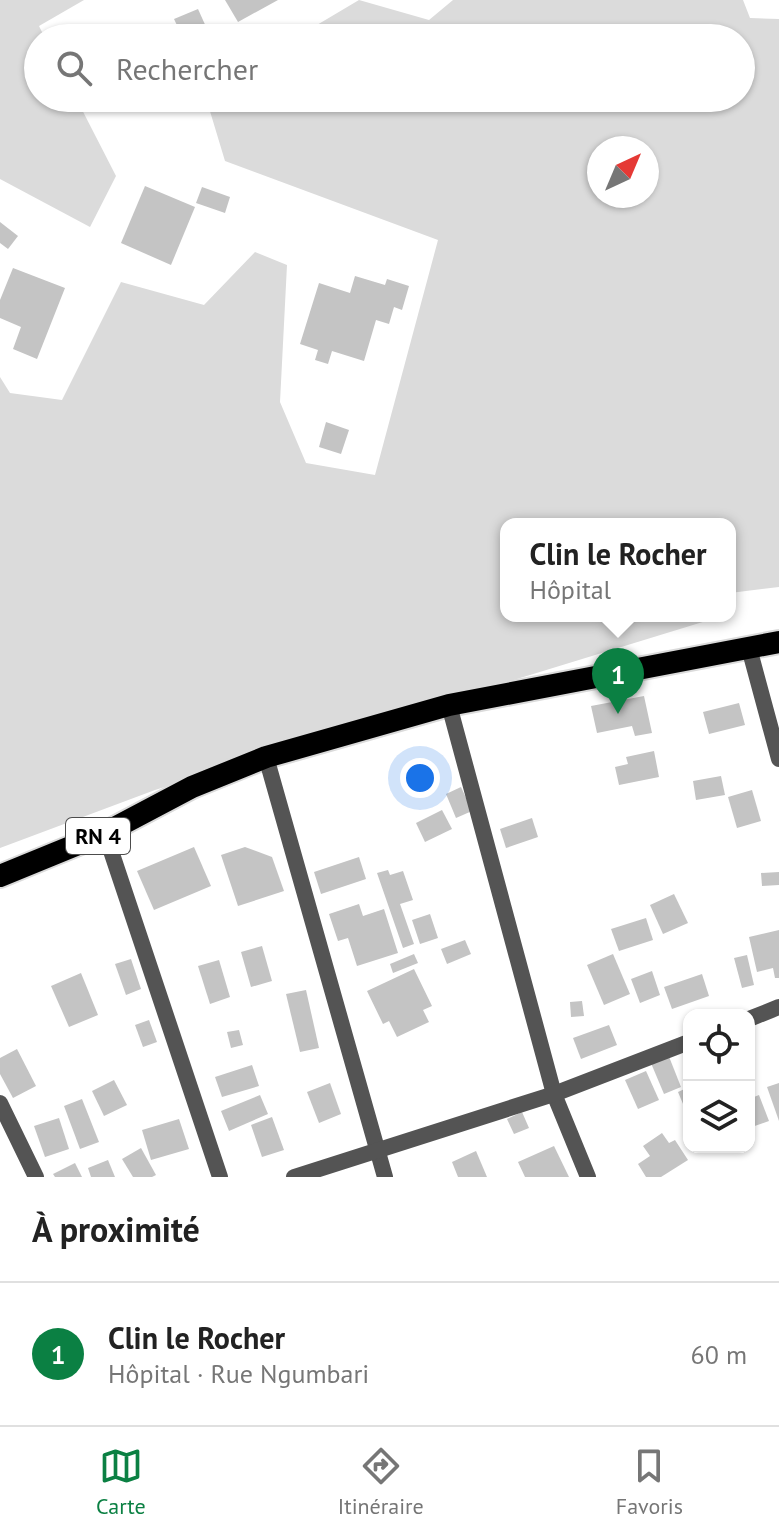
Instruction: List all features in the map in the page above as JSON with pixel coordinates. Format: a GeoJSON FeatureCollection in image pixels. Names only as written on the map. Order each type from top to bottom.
{"type":"FeatureCollection","features":[{"type":"Feature","properties":{"kind":"highway","name":"RN 4"},"geometry":{"type":"LineString","coordinates":[[0,876],[105,833],[192,787],[266,757],[449,705],[779,642]]}},
{"type":"Feature","properties":{"kind":"street"},"geometry":{"type":"LineString","coordinates":[[749,648],[779,759]]}},
{"type":"Feature","properties":{"kind":"street"},"geometry":{"type":"LineString","coordinates":[[449,705],[554,1094],[588,1177]]}},
{"type":"Feature","properties":{"kind":"street"},"geometry":{"type":"LineString","coordinates":[[266,757],[385,1177]]}},
{"type":"Feature","properties":{"kind":"street"},"geometry":{"type":"LineString","coordinates":[[105,833],[220,1177]]}},
{"type":"Feature","properties":{"kind":"street"},"geometry":{"type":"LineString","coordinates":[[755,1017],[779,1007]]}},
{"type":"Feature","properties":{"kind":"street"},"geometry":{"type":"LineString","coordinates":[[294,1177],[554,1094],[683,1044]]}},
{"type":"Feature","properties":{"kind":"street"},"geometry":{"type":"LineString","coordinates":[[0,1103],[36,1177]]}},
{"type":"Feature","properties":{"kind":"shaded area"},"geometry":{"type":"Polygon","coordinates":[[[0,0],[84,0],[42,24],[24,24],[24,112],[83,112],[116,176],[90,227],[0,179],[0,0]]]}},
{"type":"Feature","properties":{"kind":"shaded area"},"geometry":{"type":"Polygon","coordinates":[[[359,0],[429,20],[453,0],[743,0],[750,18],[779,19],[779,587],[736,592],[736,518],[500,518],[500,622],[703,622],[155,790],[0,848],[0,377],[10,393],[62,400],[121,282],[204,305],[255,252],[287,265],[280,402],[306,463],[375,475],[438,240],[225,161],[210,112],[755,112],[755,24],[319,24],[359,0]]]}},
{"type":"Feature","properties":{"kind":"building"},"geometry":{"type":"Polygon","coordinates":[[[225,0],[278,0],[238,22],[225,0]]]}},
{"type":"Feature","properties":{"kind":"building"},"geometry":{"type":"Polygon","coordinates":[[[198,9],[205,24],[176,24],[174,19],[198,9]]]}},
{"type":"Feature","properties":{"kind":"building"},"geometry":{"type":"Polygon","coordinates":[[[145,186],[195,207],[171,265],[121,243],[145,186]]]}},
{"type":"Feature","properties":{"kind":"building"},"geometry":{"type":"Polygon","coordinates":[[[202,187],[230,197],[225,213],[196,203],[202,187]]]}},
{"type":"Feature","properties":{"kind":"building"},"geometry":{"type":"Polygon","coordinates":[[[0,222],[18,236],[8,249],[0,243],[0,222]]]}},
{"type":"Feature","properties":{"kind":"building"},"geometry":{"type":"Polygon","coordinates":[[[13,268],[65,288],[37,359],[13,349],[21,327],[0,318],[0,300],[13,268]]]}},
{"type":"Feature","properties":{"kind":"building"},"geometry":{"type":"Polygon","coordinates":[[[355,276],[385,285],[387,279],[409,286],[402,310],[394,307],[389,324],[376,320],[364,361],[332,351],[328,364],[315,360],[318,350],[300,344],[319,283],[350,293],[355,276]]]}},
{"type":"Feature","properties":{"kind":"building"},"geometry":{"type":"Polygon","coordinates":[[[326,422],[349,430],[341,454],[319,447],[326,422]]]}},
{"type":"Feature","properties":{"kind":"building"},"geometry":{"type":"Polygon","coordinates":[[[644,696],[652,733],[635,736],[632,726],[597,733],[591,706],[644,696]]]}},
{"type":"Feature","properties":{"kind":"building"},"geometry":{"type":"Polygon","coordinates":[[[739,703],[745,725],[709,734],[703,712],[739,703]]]}},
{"type":"Feature","properties":{"kind":"building"},"geometry":{"type":"Polygon","coordinates":[[[654,751],[659,777],[619,785],[615,767],[628,764],[626,757],[654,751]]]}},
{"type":"Feature","properties":{"kind":"building"},"geometry":{"type":"Polygon","coordinates":[[[721,776],[725,795],[696,800],[693,781],[721,776]]]}},
{"type":"Feature","properties":{"kind":"building"},"geometry":{"type":"Polygon","coordinates":[[[461,787],[472,811],[456,818],[446,794],[461,787]]]}},
{"type":"Feature","properties":{"kind":"building"},"geometry":{"type":"Polygon","coordinates":[[[752,790],[761,821],[737,828],[728,797],[752,790]]]}},
{"type":"Feature","properties":{"kind":"building"},"geometry":{"type":"Polygon","coordinates":[[[442,810],[452,829],[425,842],[416,823],[442,810]]]}},
{"type":"Feature","properties":{"kind":"building"},"geometry":{"type":"Polygon","coordinates":[[[532,818],[538,837],[506,848],[500,829],[532,818]]]}},
{"type":"Feature","properties":{"kind":"building"},"geometry":{"type":"Polygon","coordinates":[[[194,847],[211,886],[154,910],[137,871],[194,847]]]}},
{"type":"Feature","properties":{"kind":"building"},"geometry":{"type":"Polygon","coordinates":[[[245,847],[272,857],[284,891],[238,906],[221,855],[245,847]]]}},
{"type":"Feature","properties":{"kind":"building"},"geometry":{"type":"Polygon","coordinates":[[[359,857],[366,879],[321,894],[314,872],[359,857]]]}},
{"type":"Feature","properties":{"kind":"building"},"geometry":{"type":"Polygon","coordinates":[[[388,870],[390,875],[403,871],[413,900],[400,904],[414,944],[403,948],[377,873],[388,870]]]}},
{"type":"Feature","properties":{"kind":"building"},"geometry":{"type":"Polygon","coordinates":[[[779,872],[779,885],[762,886],[761,873],[779,872]]]}},
{"type":"Feature","properties":{"kind":"building"},"geometry":{"type":"Polygon","coordinates":[[[674,894],[688,923],[663,934],[650,905],[674,894]]]}},
{"type":"Feature","properties":{"kind":"building"},"geometry":{"type":"Polygon","coordinates":[[[359,904],[363,916],[384,909],[398,953],[357,966],[348,938],[338,941],[329,914],[359,904]]]}},
{"type":"Feature","properties":{"kind":"building"},"geometry":{"type":"Polygon","coordinates":[[[430,914],[438,938],[420,944],[412,920],[430,914]]]}},
{"type":"Feature","properties":{"kind":"building"},"geometry":{"type":"Polygon","coordinates":[[[646,918],[653,940],[619,951],[611,929],[646,918]]]}},
{"type":"Feature","properties":{"kind":"building"},"geometry":{"type":"Polygon","coordinates":[[[779,930],[779,978],[775,978],[773,968],[757,972],[749,937],[779,930]]]}},
{"type":"Feature","properties":{"kind":"building"},"geometry":{"type":"Polygon","coordinates":[[[465,940],[471,954],[447,964],[441,949],[465,940]]]}},
{"type":"Feature","properties":{"kind":"building"},"geometry":{"type":"Polygon","coordinates":[[[262,946],[272,981],[251,987],[241,952],[262,946]]]}},
{"type":"Feature","properties":{"kind":"building"},"geometry":{"type":"Polygon","coordinates":[[[414,954],[418,963],[393,973],[390,964],[414,954]]]}},
{"type":"Feature","properties":{"kind":"building"},"geometry":{"type":"Polygon","coordinates":[[[613,954],[630,994],[604,1005],[587,965],[613,954]]]}},
{"type":"Feature","properties":{"kind":"building"},"geometry":{"type":"Polygon","coordinates":[[[747,955],[754,985],[742,988],[734,958],[747,955]]]}},
{"type":"Feature","properties":{"kind":"building"},"geometry":{"type":"Polygon","coordinates":[[[131,959],[141,989],[126,995],[115,964],[131,959]]]}},
{"type":"Feature","properties":{"kind":"building"},"geometry":{"type":"Polygon","coordinates":[[[219,960],[230,997],[210,1004],[198,966],[219,960]]]}},
{"type":"Feature","properties":{"kind":"building"},"geometry":{"type":"Polygon","coordinates":[[[414,969],[432,1006],[423,1010],[429,1022],[397,1037],[389,1021],[383,1024],[367,991],[414,969]]]}},
{"type":"Feature","properties":{"kind":"building"},"geometry":{"type":"Polygon","coordinates":[[[652,971],[660,995],[640,1003],[631,979],[652,971]]]}},
{"type":"Feature","properties":{"kind":"building"},"geometry":{"type":"Polygon","coordinates":[[[81,973],[98,1015],[69,1027],[51,986],[81,973]]]}},
{"type":"Feature","properties":{"kind":"building"},"geometry":{"type":"Polygon","coordinates":[[[702,974],[709,996],[672,1009],[664,987],[702,974]]]}},
{"type":"Feature","properties":{"kind":"building"},"geometry":{"type":"Polygon","coordinates":[[[306,990],[319,1048],[300,1052],[286,994],[306,990]]]}},
{"type":"Feature","properties":{"kind":"building"},"geometry":{"type":"Polygon","coordinates":[[[582,1001],[584,1016],[571,1017],[570,1002],[582,1001]]]}},
{"type":"Feature","properties":{"kind":"building"},"geometry":{"type":"Polygon","coordinates":[[[149,1020],[157,1042],[143,1047],[135,1025],[149,1020]]]}},
{"type":"Feature","properties":{"kind":"building"},"geometry":{"type":"Polygon","coordinates":[[[609,1025],[617,1045],[581,1059],[573,1038],[609,1025]]]}},
{"type":"Feature","properties":{"kind":"building"},"geometry":{"type":"Polygon","coordinates":[[[239,1030],[243,1045],[231,1048],[227,1032],[239,1030]]]}},
{"type":"Feature","properties":{"kind":"building"},"geometry":{"type":"Polygon","coordinates":[[[17,1049],[36,1086],[13,1098],[0,1074],[0,1058],[17,1049]]]}},
{"type":"Feature","properties":{"kind":"building"},"geometry":{"type":"Polygon","coordinates":[[[666,1049],[681,1087],[664,1094],[648,1056],[666,1049]]]}},
{"type":"Feature","properties":{"kind":"building"},"geometry":{"type":"Polygon","coordinates":[[[252,1065],[259,1086],[222,1097],[215,1077],[252,1065]]]}},
{"type":"Feature","properties":{"kind":"building"},"geometry":{"type":"Polygon","coordinates":[[[646,1071],[659,1100],[638,1109],[625,1080],[646,1071]]]}},
{"type":"Feature","properties":{"kind":"building"},"geometry":{"type":"Polygon","coordinates":[[[114,1080],[127,1105],[104,1116],[92,1091],[114,1080]]]}},
{"type":"Feature","properties":{"kind":"building"},"geometry":{"type":"Polygon","coordinates":[[[330,1083],[341,1114],[319,1123],[307,1092],[330,1083]]]}},
{"type":"Feature","properties":{"kind":"building"},"geometry":{"type":"Polygon","coordinates":[[[779,1083],[779,1121],[767,1087],[779,1083]]]}},
{"type":"Feature","properties":{"kind":"building"},"geometry":{"type":"Polygon","coordinates":[[[260,1095],[268,1114],[229,1131],[221,1111],[260,1095]]]}},
{"type":"Feature","properties":{"kind":"building"},"geometry":{"type":"Polygon","coordinates":[[[759,1095],[769,1121],[755,1126],[755,1097],[759,1095]]]}},
{"type":"Feature","properties":{"kind":"building"},"geometry":{"type":"Polygon","coordinates":[[[82,1099],[99,1142],[80,1149],[64,1106],[82,1099]]]}},
{"type":"Feature","properties":{"kind":"building"},"geometry":{"type":"Polygon","coordinates":[[[522,1112],[529,1128],[514,1134],[507,1119],[522,1112]]]}},
{"type":"Feature","properties":{"kind":"building"},"geometry":{"type":"Polygon","coordinates":[[[272,1117],[284,1150],[262,1157],[251,1125],[272,1117]]]}},
{"type":"Feature","properties":{"kind":"building"},"geometry":{"type":"Polygon","coordinates":[[[59,1118],[69,1149],[45,1157],[34,1126],[59,1118]]]}},
{"type":"Feature","properties":{"kind":"building"},"geometry":{"type":"Polygon","coordinates":[[[179,1119],[189,1149],[151,1160],[142,1130],[179,1119]]]}},
{"type":"Feature","properties":{"kind":"building"},"geometry":{"type":"Polygon","coordinates":[[[662,1133],[669,1143],[675,1140],[688,1160],[661,1177],[646,1177],[638,1164],[650,1156],[643,1146],[662,1133]]]}},
{"type":"Feature","properties":{"kind":"building"},"geometry":{"type":"Polygon","coordinates":[[[554,1146],[569,1177],[525,1177],[518,1162],[554,1146]]]}},
{"type":"Feature","properties":{"kind":"building"},"geometry":{"type":"Polygon","coordinates":[[[141,1148],[156,1175],[152,1177],[133,1177],[122,1159],[141,1148]]]}},
{"type":"Feature","properties":{"kind":"building"},"geometry":{"type":"Polygon","coordinates":[[[476,1151],[487,1177],[458,1177],[452,1162],[476,1151]]]}},
{"type":"Feature","properties":{"kind":"building"},"geometry":{"type":"Polygon","coordinates":[[[108,1160],[115,1177],[91,1177],[88,1168],[108,1160]]]}},
{"type":"Feature","properties":{"kind":"building"},"geometry":{"type":"Polygon","coordinates":[[[75,1163],[82,1177],[55,1177],[53,1174],[75,1163]]]}},
{"type":"Feature","properties":{"kind":"place","name":"Clin le Rocher"},"geometry":{"type":"Point","coordinates":[618,714]}}]}
